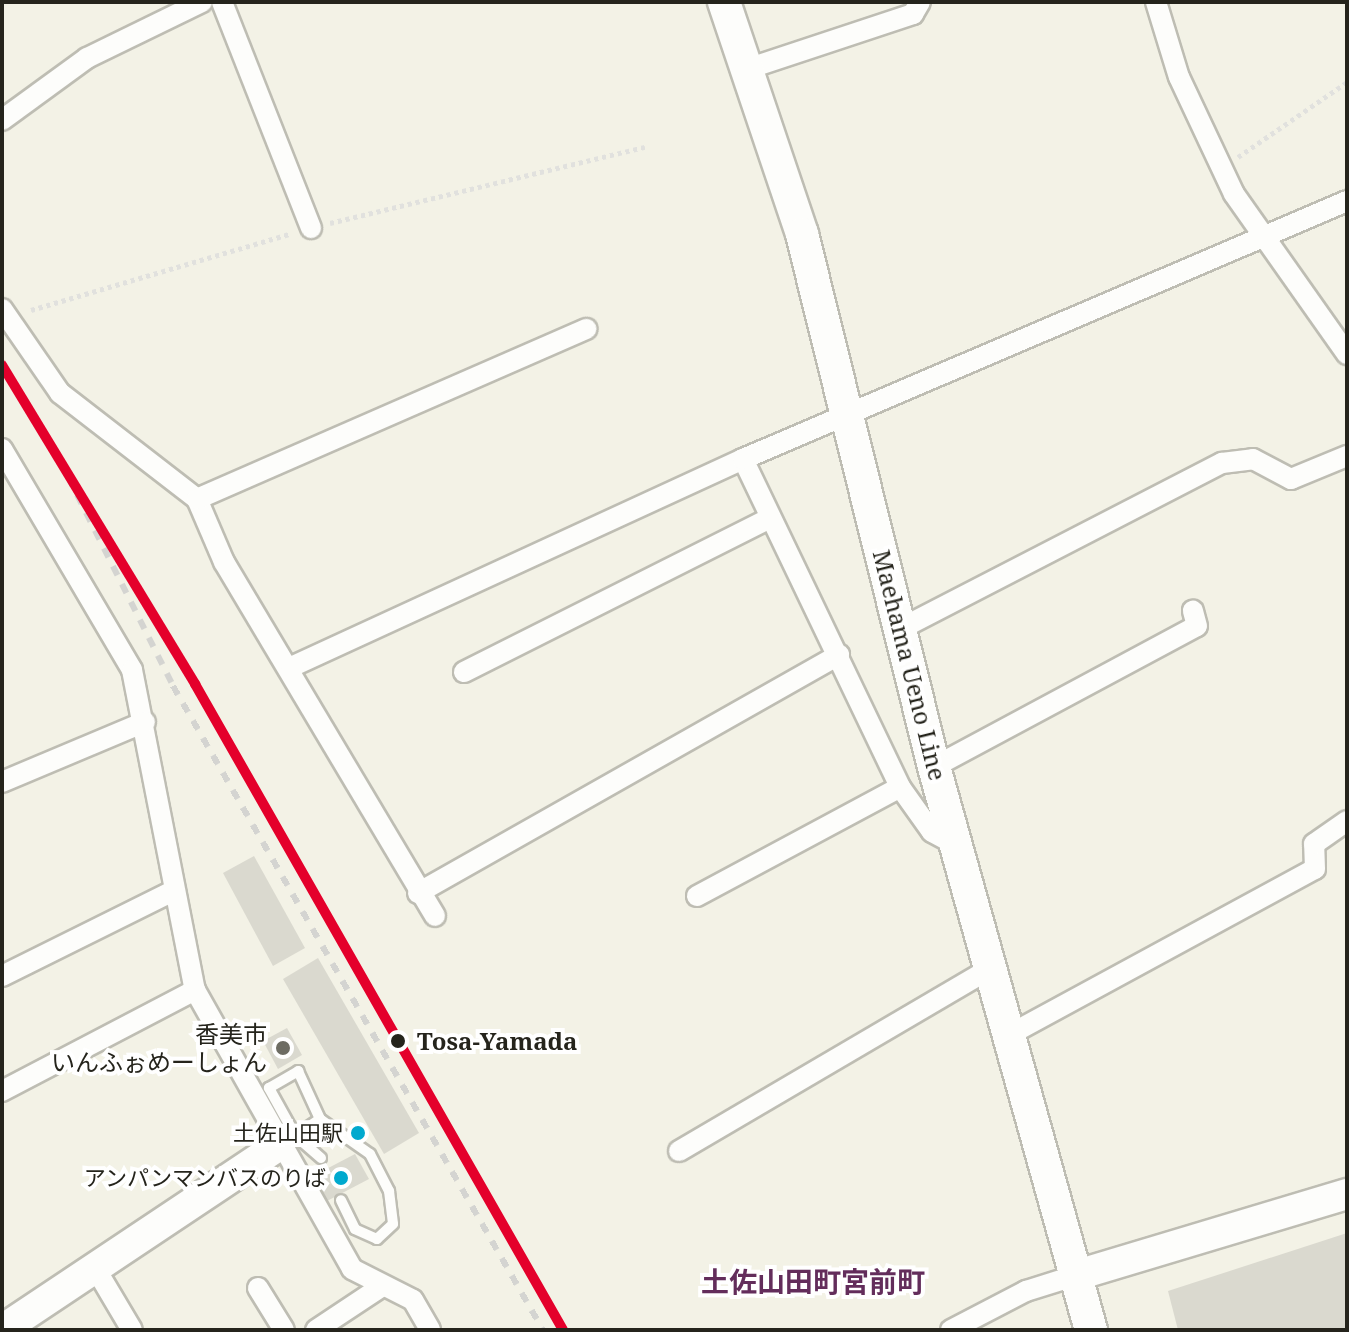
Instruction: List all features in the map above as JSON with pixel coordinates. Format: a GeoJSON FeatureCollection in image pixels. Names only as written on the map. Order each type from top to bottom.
{"type":"FeatureCollection","features":[{"type":"Feature","properties":{"kind":"main road","name":"Maehama Ueno Line"},"geometry":{"type":"LineString","coordinates":[[724,2],[802,234],[934,767],[1091,1330]]}},
{"type":"Feature","properties":{"kind":"main road"},"geometry":{"type":"LineString","coordinates":[[2,1330],[94,1266],[287,1141]]}},
{"type":"Feature","properties":{"kind":"main road"},"geometry":{"type":"LineString","coordinates":[[1077,1275],[1347,1194]]}},
{"type":"Feature","properties":{"kind":"street"},"geometry":{"type":"LineString","coordinates":[[2,120],[87,58],[202,2]]}},
{"type":"Feature","properties":{"kind":"street"},"geometry":{"type":"LineString","coordinates":[[222,2],[311,228]]}},
{"type":"Feature","properties":{"kind":"street"},"geometry":{"type":"LineString","coordinates":[[747,69],[913,14],[920,2]]}},
{"type":"Feature","properties":{"kind":"street"},"geometry":{"type":"LineString","coordinates":[[1156,2],[1179,77],[1221,169],[1347,354]]}},
{"type":"Feature","properties":{"kind":"street"},"geometry":{"type":"LineString","coordinates":[[291,667],[743,459],[1347,201]]}},
{"type":"Feature","properties":{"kind":"street"},"geometry":{"type":"LineString","coordinates":[[2,309],[60,393],[197,499],[224,562],[291,667],[418,893],[435,916]]}},
{"type":"Feature","properties":{"kind":"street"},"geometry":{"type":"LineString","coordinates":[[197,499],[586,329]]}},
{"type":"Feature","properties":{"kind":"street"},"geometry":{"type":"LineString","coordinates":[[2,449],[132,670],[145,722],[173,891],[195,990],[287,1141],[352,1269],[381,1287],[413,1300],[430,1330]]}},
{"type":"Feature","properties":{"kind":"street"},"geometry":{"type":"LineString","coordinates":[[902,628],[1222,463],[1253,459],[1291,479],[1347,456]]}},
{"type":"Feature","properties":{"kind":"street"},"geometry":{"type":"LineString","coordinates":[[743,459],[900,787],[932,832],[956,845]]}},
{"type":"Feature","properties":{"kind":"street"},"geometry":{"type":"LineString","coordinates":[[464,672],[770,518]]}},
{"type":"Feature","properties":{"kind":"street"},"geometry":{"type":"LineString","coordinates":[[934,767],[1197,626],[1193,611]]}},
{"type":"Feature","properties":{"kind":"street"},"geometry":{"type":"LineString","coordinates":[[418,893],[839,655]]}},
{"type":"Feature","properties":{"kind":"street"},"geometry":{"type":"LineString","coordinates":[[2,782],[145,722]]}},
{"type":"Feature","properties":{"kind":"street"},"geometry":{"type":"LineString","coordinates":[[697,896],[900,787]]}},
{"type":"Feature","properties":{"kind":"street"},"geometry":{"type":"LineString","coordinates":[[1007,1036],[1315,869],[1314,844],[1347,821]]}},
{"type":"Feature","properties":{"kind":"street"},"geometry":{"type":"LineString","coordinates":[[2,976],[173,891]]}},
{"type":"Feature","properties":{"kind":"street"},"geometry":{"type":"LineString","coordinates":[[679,1151],[989,969]]}},
{"type":"Feature","properties":{"kind":"street"},"geometry":{"type":"LineString","coordinates":[[2,1091],[195,990]]}},
{"type":"Feature","properties":{"kind":"street"},"geometry":{"type":"LineString","coordinates":[[94,1266],[132,1330]]}},
{"type":"Feature","properties":{"kind":"street"},"geometry":{"type":"LineString","coordinates":[[951,1330],[1026,1291],[1077,1275]]}},
{"type":"Feature","properties":{"kind":"street"},"geometry":{"type":"LineString","coordinates":[[316,1330],[381,1287]]}},
{"type":"Feature","properties":{"kind":"street"},"geometry":{"type":"LineString","coordinates":[[258,1288],[284,1330]]}},
{"type":"Feature","properties":{"kind":"lane"},"geometry":{"type":"LineString","coordinates":[[321,1158],[287,1141],[269,1088],[298,1071],[320,1119],[370,1154],[389,1191],[393,1224],[377,1239],[355,1229],[341,1200]]}},
{"type":"Feature","properties":{"kind":"lane"},"geometry":{"type":"LineString","coordinates":[[287,1141],[320,1119]]}},
{"type":"Feature","properties":{"kind":"path"},"geometry":{"type":"LineString","coordinates":[[1221,169],[1347,82]]}},
{"type":"Feature","properties":{"kind":"building"},"geometry":{"type":"Polygon","coordinates":[[[254,856],[305,948],[273,966],[223,873],[254,856]]]}},
{"type":"Feature","properties":{"kind":"building"},"geometry":{"type":"Polygon","coordinates":[[[318,958],[419,1133],[384,1154],[283,979],[318,958]]]}},
{"type":"Feature","properties":{"kind":"building","name":"香美市 いんふぉめーしょん"},"geometry":{"type":"Polygon","coordinates":[[[287,1028],[302,1055],[278,1069],[263,1041],[287,1028]]]}},
{"type":"Feature","properties":{"kind":"building","name":"アンパンマンバスのりば"},"geometry":{"type":"Polygon","coordinates":[[[355,1154],[369,1179],[327,1201],[313,1176],[355,1154]]]}},
{"type":"Feature","properties":{"kind":"building"},"geometry":{"type":"Polygon","coordinates":[[[1347,1233],[1347,1330],[1178,1330],[1168,1291],[1347,1233]]]}},
{"type":"Feature","properties":{"kind":"railway"},"geometry":{"type":"LineString","coordinates":[[59,459],[173,686],[543,1330]]}},
{"type":"Feature","properties":{"kind":"transit line"},"geometry":{"type":"LineString","coordinates":[[2,365],[195,684],[563,1330]]}},
{"type":"Feature","properties":{"kind":"place","name":"Tosa-Yamada"},"geometry":{"type":"Point","coordinates":[398,1041]}},
{"type":"Feature","properties":{"kind":"place","name":"香美市 いんふぉめーしょん"},"geometry":{"type":"Point","coordinates":[283,1048]}},
{"type":"Feature","properties":{"kind":"place","name":"土佐山田駅"},"geometry":{"type":"Point","coordinates":[358,1133]}},
{"type":"Feature","properties":{"kind":"place","name":"アンパンマンバスのりば"},"geometry":{"type":"Point","coordinates":[341,1178]}},
{"type":"Feature","properties":{"kind":"district","name":"土佐山田町宮前町"},"geometry":{"type":"Point","coordinates":[813,1281]}}]}
